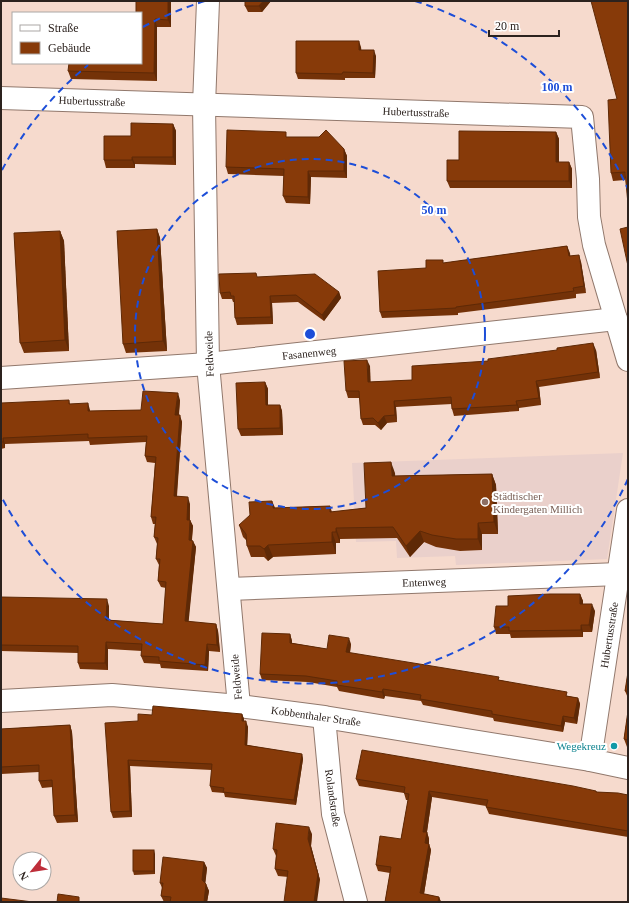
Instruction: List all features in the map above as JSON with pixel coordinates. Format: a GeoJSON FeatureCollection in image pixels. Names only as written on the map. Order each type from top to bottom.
{"type":"FeatureCollection","features":[{"type":"Feature","properties":{"kind":"street","name":"Feldweide"},"geometry":{"type":"LineString","coordinates":[[208,1],[204,105],[208,364],[239,706]]}},
{"type":"Feature","properties":{"kind":"street","name":"Hubertusstraße"},"geometry":{"type":"LineString","coordinates":[[1,98],[582,117],[588,179],[589,217],[594,245],[628,360]]}},
{"type":"Feature","properties":{"kind":"street","name":"Fasanenweg"},"geometry":{"type":"LineString","coordinates":[[1,378],[208,364],[616,319]]}},
{"type":"Feature","properties":{"kind":"street","name":"Hubertusstraße"},"geometry":{"type":"LineString","coordinates":[[590,760],[628,510]]}},
{"type":"Feature","properties":{"kind":"street","name":"Entenweg"},"geometry":{"type":"LineString","coordinates":[[229,589],[619,574]]}},
{"type":"Feature","properties":{"kind":"street","name":"Kobbenthaler Straße"},"geometry":{"type":"LineString","coordinates":[[1,701],[112,694],[239,706],[324,717],[590,760],[628,768]]}},
{"type":"Feature","properties":{"kind":"street","name":"Rolandstraße"},"geometry":{"type":"LineString","coordinates":[[324,717],[333,814],[356,902]]}},
{"type":"Feature","properties":{"kind":"shaded area","name":"Städtischer Kindergaten Millich"},"geometry":{"type":"Polygon","coordinates":[[[623,453],[607,559],[456,565],[455,556],[397,558],[396,541],[356,542],[352,463],[623,453]]]}},
{"type":"Feature","properties":{"kind":"building"},"geometry":{"type":"Polygon","coordinates":[[[136,1],[168,1],[168,20],[155,19],[154,73],[68,71],[69,64],[142,64],[142,12],[136,12],[136,1]]]}},
{"type":"Feature","properties":{"kind":"building"},"geometry":{"type":"Polygon","coordinates":[[[245,1],[263,1],[259,6],[245,6],[245,1]]]}},
{"type":"Feature","properties":{"kind":"building"},"geometry":{"type":"Polygon","coordinates":[[[591,1],[628,1],[628,204],[625,172],[611,173],[608,100],[617,99],[591,1]]]}},
{"type":"Feature","properties":{"kind":"building"},"geometry":{"type":"Polygon","coordinates":[[[296,41],[359,41],[359,50],[374,50],[373,73],[296,73],[296,41]]]}},
{"type":"Feature","properties":{"kind":"building"},"geometry":{"type":"Polygon","coordinates":[[[131,123],[173,124],[173,157],[132,157],[132,160],[104,160],[104,136],[131,136],[131,123]]]}},
{"type":"Feature","properties":{"kind":"building"},"geometry":{"type":"Polygon","coordinates":[[[227,130],[286,132],[286,137],[319,137],[326,130],[344,149],[344,171],[308,171],[308,197],[283,196],[284,169],[226,167],[227,130]]]}},
{"type":"Feature","properties":{"kind":"building"},"geometry":{"type":"Polygon","coordinates":[[[459,131],[556,132],[556,162],[569,162],[569,181],[447,181],[447,160],[459,160],[459,131]]]}},
{"type":"Feature","properties":{"kind":"building"},"geometry":{"type":"Polygon","coordinates":[[[628,227],[628,266],[620,229],[628,227]]]}},
{"type":"Feature","properties":{"kind":"building"},"geometry":{"type":"Polygon","coordinates":[[[157,229],[163,341],[123,344],[117,231],[157,229]]]}},
{"type":"Feature","properties":{"kind":"building"},"geometry":{"type":"Polygon","coordinates":[[[60,231],[65,340],[20,343],[14,233],[60,231]]]}},
{"type":"Feature","properties":{"kind":"building"},"geometry":{"type":"Polygon","coordinates":[[[567,246],[569,256],[579,255],[584,286],[573,288],[574,291],[456,308],[380,312],[378,271],[426,268],[426,260],[443,260],[443,263],[567,246]]]}},
{"type":"Feature","properties":{"kind":"building"},"geometry":{"type":"Polygon","coordinates":[[[256,273],[257,277],[315,274],[339,292],[322,315],[296,295],[270,296],[271,317],[235,318],[234,296],[231,296],[230,292],[220,293],[219,274],[256,273]]]}},
{"type":"Feature","properties":{"kind":"building"},"geometry":{"type":"Polygon","coordinates":[[[593,343],[598,372],[536,381],[539,398],[516,401],[517,405],[452,409],[451,397],[394,401],[395,415],[384,416],[378,423],[373,418],[361,419],[359,391],[346,391],[344,361],[367,360],[368,382],[412,380],[412,366],[488,361],[488,359],[557,350],[557,348],[593,343]]]}},
{"type":"Feature","properties":{"kind":"building"},"geometry":{"type":"Polygon","coordinates":[[[265,382],[266,405],[280,405],[280,428],[238,429],[236,383],[265,382]]]}},
{"type":"Feature","properties":{"kind":"building"},"geometry":{"type":"Polygon","coordinates":[[[143,391],[178,393],[175,415],[180,415],[174,496],[188,497],[187,520],[190,520],[189,540],[193,541],[185,621],[216,624],[217,645],[207,644],[205,665],[159,661],[159,657],[141,656],[142,644],[106,642],[105,663],[78,663],[78,646],[1,645],[1,597],[107,599],[106,620],[163,624],[166,582],[158,581],[160,559],[156,559],[158,538],[154,537],[156,517],[151,517],[156,457],[145,456],[147,436],[88,438],[88,434],[3,438],[3,442],[1,442],[1,403],[69,400],[69,404],[88,403],[88,411],[141,410],[143,391]]]}},
{"type":"Feature","properties":{"kind":"building"},"geometry":{"type":"Polygon","coordinates":[[[391,462],[392,476],[492,474],[494,522],[478,523],[478,539],[456,539],[432,535],[420,531],[406,546],[393,527],[336,528],[336,532],[332,532],[332,542],[268,545],[264,549],[260,546],[247,546],[246,534],[239,525],[250,515],[249,502],[272,501],[273,508],[330,506],[330,512],[366,508],[364,463],[391,462]]]}},
{"type":"Feature","properties":{"kind":"building"},"geometry":{"type":"Polygon","coordinates":[[[580,594],[580,604],[592,604],[589,625],[581,625],[581,630],[509,631],[509,627],[494,627],[496,606],[508,606],[508,596],[580,594]]]}},
{"type":"Feature","properties":{"kind":"building"},"geometry":{"type":"Polygon","coordinates":[[[262,633],[290,634],[290,643],[327,649],[329,635],[349,638],[346,652],[499,677],[498,680],[567,692],[566,696],[578,698],[574,718],[563,716],[561,726],[492,714],[492,711],[420,699],[421,695],[383,689],[382,692],[337,685],[337,681],[306,676],[260,674],[262,633]]]}},
{"type":"Feature","properties":{"kind":"building"},"geometry":{"type":"Polygon","coordinates":[[[628,672],[628,691],[625,691],[628,672]]]}},
{"type":"Feature","properties":{"kind":"building"},"geometry":{"type":"Polygon","coordinates":[[[153,706],[242,714],[242,721],[246,721],[245,745],[302,754],[294,800],[223,792],[224,788],[210,786],[212,764],[128,760],[130,811],[111,812],[105,723],[138,721],[138,714],[152,715],[153,706]]]}},
{"type":"Feature","properties":{"kind":"building"},"geometry":{"type":"Polygon","coordinates":[[[628,711],[628,740],[624,739],[628,711]]]}},
{"type":"Feature","properties":{"kind":"building"},"geometry":{"type":"Polygon","coordinates":[[[70,725],[75,815],[54,816],[52,780],[39,781],[39,765],[1,767],[1,729],[70,725]]]}},
{"type":"Feature","properties":{"kind":"building"},"geometry":{"type":"Polygon","coordinates":[[[362,750],[573,786],[596,792],[628,795],[628,831],[486,807],[488,800],[429,791],[423,832],[427,832],[425,843],[429,844],[420,893],[439,897],[438,902],[385,902],[391,867],[376,865],[380,836],[401,839],[409,794],[404,793],[405,787],[356,779],[362,750]]]}},
{"type":"Feature","properties":{"kind":"building"},"geometry":{"type":"Polygon","coordinates":[[[276,823],[309,827],[308,839],[318,874],[314,902],[284,902],[288,871],[275,869],[277,850],[273,849],[276,823]]]}},
{"type":"Feature","properties":{"kind":"building"},"geometry":{"type":"Polygon","coordinates":[[[133,850],[154,850],[154,871],[133,871],[133,850]]]}},
{"type":"Feature","properties":{"kind":"building"},"geometry":{"type":"Polygon","coordinates":[[[163,857],[204,862],[202,880],[206,884],[204,902],[170,902],[171,897],[161,896],[163,883],[160,883],[163,857]]]}},
{"type":"Feature","properties":{"kind":"building"},"geometry":{"type":"Polygon","coordinates":[[[58,894],[79,897],[79,902],[57,902],[58,894]]]}},
{"type":"Feature","properties":{"kind":"building"},"geometry":{"type":"Polygon","coordinates":[[[1,898],[33,902],[1,902],[1,898]]]}},
{"type":"Feature","properties":{"kind":"place","name":"Städtischer Kindergaten Millich"},"geometry":{"type":"Point","coordinates":[485,502]}},
{"type":"Feature","properties":{"kind":"place","name":"Wegekreuz"},"geometry":{"type":"Point","coordinates":[614,746]}}]}
